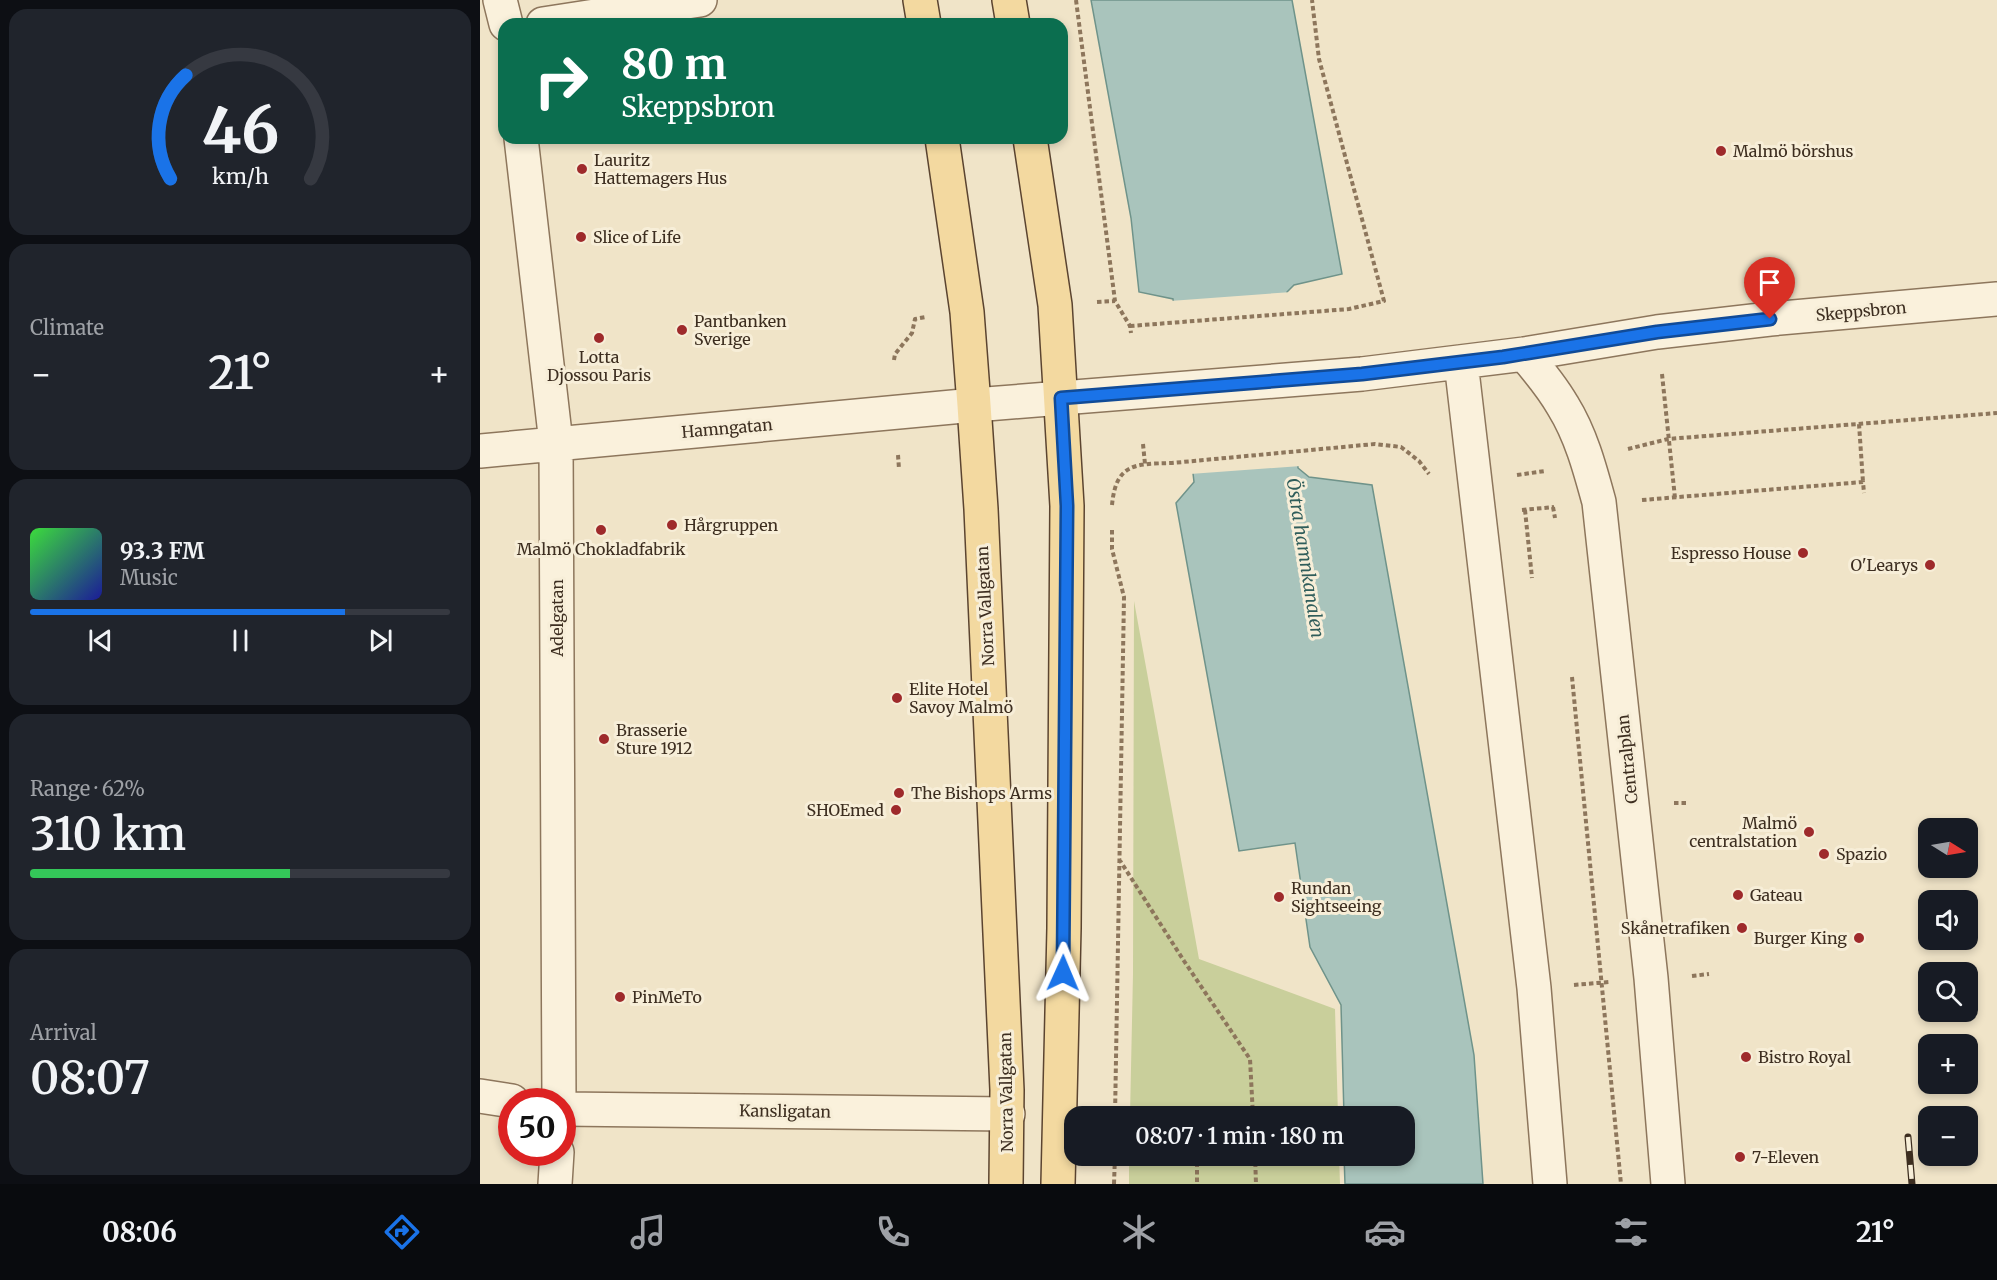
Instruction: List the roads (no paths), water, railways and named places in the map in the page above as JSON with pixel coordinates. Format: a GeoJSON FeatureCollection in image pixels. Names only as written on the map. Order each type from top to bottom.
{"type":"FeatureCollection","features":[{"type":"Feature","properties":{"kind":"main road"},"geometry":{"type":"LineString","coordinates":[[920,0],[923,18]]}},
{"type":"Feature","properties":{"kind":"main road"},"geometry":{"type":"LineString","coordinates":[[1009,0],[1012,18]]}},
{"type":"Feature","properties":{"kind":"main road","name":"Norra Vallgatan"},"geometry":{"type":"LineString","coordinates":[[943,144],[967,312],[981,509],[1008,1114],[1006,1184]]}},
{"type":"Feature","properties":{"kind":"main road"},"geometry":{"type":"LineString","coordinates":[[1031,144],[1055,305],[1067,506],[1064,928],[1058,1184]]}},
{"type":"Feature","properties":{"kind":"street"},"geometry":{"type":"LineString","coordinates":[[500,0],[504,18]]}},
{"type":"Feature","properties":{"kind":"street"},"geometry":{"type":"LineString","coordinates":[[582,18],[700,0]]}},
{"type":"Feature","properties":{"kind":"street","name":"Adelgatan"},"geometry":{"type":"LineString","coordinates":[[522,144],[556,443],[560,1088]]}},
{"type":"Feature","properties":{"kind":"street","name":"Skeppsbron"},"geometry":{"type":"LineString","coordinates":[[974,405],[1362,374],[1524,354],[1680,329],[1997,299]]}},
{"type":"Feature","properties":{"kind":"street","name":"Centralplan"},"geometry":{"type":"LineString","coordinates":[[1524,354],[1546,380],[1564,407],[1587,458],[1599,502],[1651,978],[1668,1184]]}},
{"type":"Feature","properties":{"kind":"street"},"geometry":{"type":"LineString","coordinates":[[1461,362],[1534,988],[1550,1184]]}},
{"type":"Feature","properties":{"kind":"street","name":"Hamngatan"},"geometry":{"type":"LineString","coordinates":[[480,451],[974,405]]}},
{"type":"Feature","properties":{"kind":"street"},"geometry":{"type":"LineString","coordinates":[[480,1096],[498,1099]]}},
{"type":"Feature","properties":{"kind":"street","name":"Kansligatan"},"geometry":{"type":"LineString","coordinates":[[576,1109],[1008,1114]]}},
{"type":"Feature","properties":{"kind":"street"},"geometry":{"type":"LineString","coordinates":[[555,1184],[556,1166]]}},
{"type":"Feature","properties":{"kind":"water","name":"Östra hamnkanalen"},"geometry":{"type":"Polygon","coordinates":[[[1091,0],[1292,0],[1342,274],[1294,285],[1287,292],[1298,468],[1309,477],[1372,485],[1474,1055],[1483,1184],[1345,1184],[1344,1166],[1415,1166],[1415,1106],[1344,1106],[1341,1005],[1310,947],[1295,843],[1239,851],[1176,503],[1194,482],[1173,299],[1139,292],[1131,218],[1091,0]]]}},
{"type":"Feature","properties":{"kind":"railway"},"geometry":{"type":"LineString","coordinates":[[1908,1137],[1912,1184]]}},
{"type":"Feature","properties":{"kind":"place","name":"Malmö börshus"},"geometry":{"type":"Point","coordinates":[1721,151]}},
{"type":"Feature","properties":{"kind":"place","name":"Lauritz Hattemagers Hus"},"geometry":{"type":"Point","coordinates":[582,169]}},
{"type":"Feature","properties":{"kind":"place","name":"Slice of Life"},"geometry":{"type":"Point","coordinates":[581,237]}},
{"type":"Feature","properties":{"kind":"place","name":"Pantbanken Sverige"},"geometry":{"type":"Point","coordinates":[682,330]}},
{"type":"Feature","properties":{"kind":"place","name":"Lotta Djossou Paris"},"geometry":{"type":"Point","coordinates":[599,338]}},
{"type":"Feature","properties":{"kind":"place","name":"Hårgruppen"},"geometry":{"type":"Point","coordinates":[672,525]}},
{"type":"Feature","properties":{"kind":"place","name":"Malmö Chokladfabrik"},"geometry":{"type":"Point","coordinates":[601,530]}},
{"type":"Feature","properties":{"kind":"place","name":"Espresso House"},"geometry":{"type":"Point","coordinates":[1803,553]}},
{"type":"Feature","properties":{"kind":"place","name":"O'Learys"},"geometry":{"type":"Point","coordinates":[1930,565]}},
{"type":"Feature","properties":{"kind":"place","name":"Elite Hotel Savoy Malmö"},"geometry":{"type":"Point","coordinates":[897,698]}},
{"type":"Feature","properties":{"kind":"place","name":"Brasserie Sture 1912"},"geometry":{"type":"Point","coordinates":[604,739]}},
{"type":"Feature","properties":{"kind":"place","name":"The Bishops Arms"},"geometry":{"type":"Point","coordinates":[899,793]}},
{"type":"Feature","properties":{"kind":"place","name":"SHOEmed"},"geometry":{"type":"Point","coordinates":[896,810]}},
{"type":"Feature","properties":{"kind":"place","name":"Malmö centralstation"},"geometry":{"type":"Point","coordinates":[1809,832]}},
{"type":"Feature","properties":{"kind":"place","name":"Spazio"},"geometry":{"type":"Point","coordinates":[1824,854]}},
{"type":"Feature","properties":{"kind":"place","name":"Gateau"},"geometry":{"type":"Point","coordinates":[1738,895]}},
{"type":"Feature","properties":{"kind":"place","name":"Rundan Sightseeing"},"geometry":{"type":"Point","coordinates":[1279,897]}},
{"type":"Feature","properties":{"kind":"place","name":"Skånetrafiken"},"geometry":{"type":"Point","coordinates":[1742,928]}},
{"type":"Feature","properties":{"kind":"place","name":"Burger King"},"geometry":{"type":"Point","coordinates":[1859,938]}},
{"type":"Feature","properties":{"kind":"place","name":"PinMeTo"},"geometry":{"type":"Point","coordinates":[620,997]}},
{"type":"Feature","properties":{"kind":"place","name":"Bistro Royal"},"geometry":{"type":"Point","coordinates":[1746,1057]}},
{"type":"Feature","properties":{"kind":"place","name":"7-Eleven"},"geometry":{"type":"Point","coordinates":[1740,1157]}}]}
